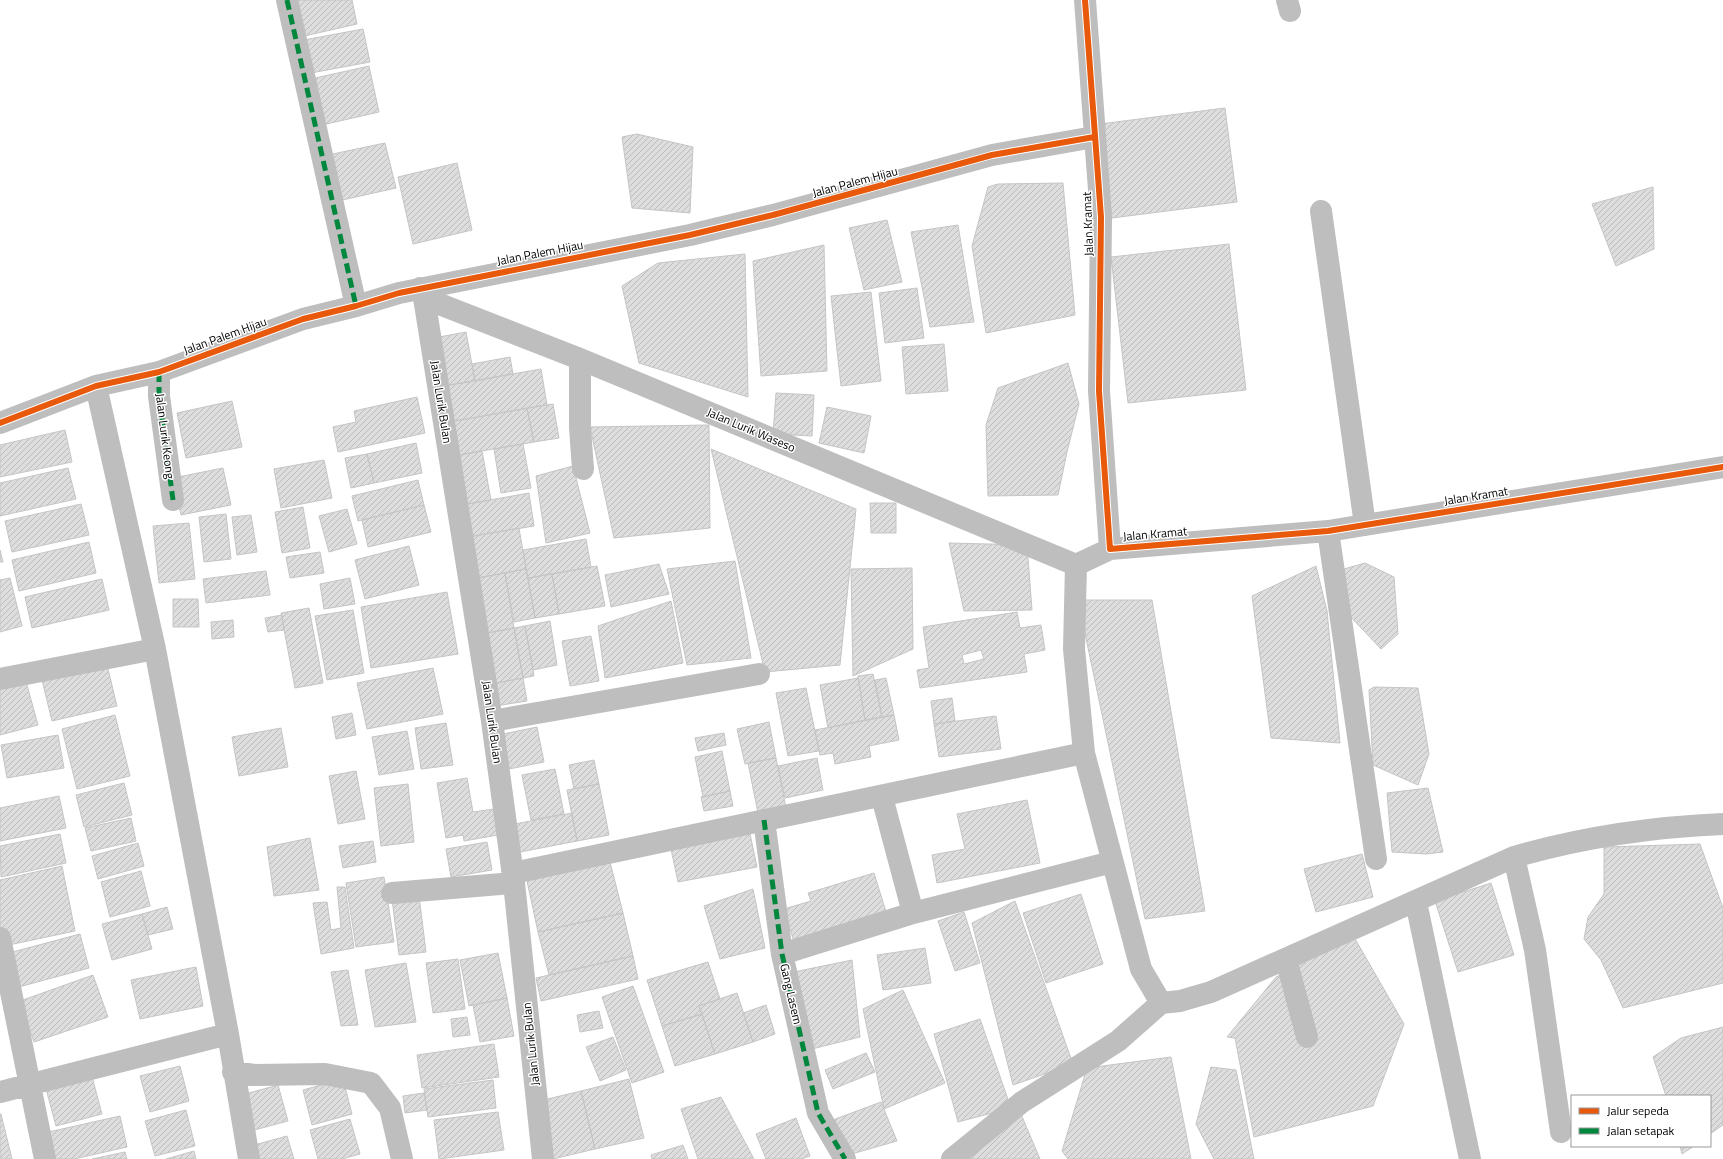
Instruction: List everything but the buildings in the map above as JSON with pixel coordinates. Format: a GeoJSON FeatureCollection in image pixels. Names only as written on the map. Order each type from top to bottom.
{"type":"FeatureCollection","features":[{"type":"Feature","properties":{"kind":"street"},"geometry":{"type":"LineString","coordinates":[[287,0],[356,306]]}},
{"type":"Feature","properties":{"kind":"street","name":"Jalan Kramat"},"geometry":{"type":"LineString","coordinates":[[1085,0],[1101,217],[1099,391],[1110,549],[1328,531],[1723,467]]}},
{"type":"Feature","properties":{"kind":"street","name":"Jalan Palem Hijau"},"geometry":{"type":"LineString","coordinates":[[0,423],[96,386],[158,372],[303,319],[356,306],[422,293],[773,216],[992,155],[1094,137]]}},
{"type":"Feature","properties":{"kind":"street"},"geometry":{"type":"LineString","coordinates":[[1321,211],[1365,526]]}},
{"type":"Feature","properties":{"kind":"street","name":"Jalan Lurik Waseso"},"geometry":{"type":"LineString","coordinates":[[422,293],[1076,565]]}},
{"type":"Feature","properties":{"kind":"street","name":"Jalan Lurik Bulan"},"geometry":{"type":"LineString","coordinates":[[422,293],[492,721],[513,878],[543,1159]]}},
{"type":"Feature","properties":{"kind":"street"},"geometry":{"type":"LineString","coordinates":[[580,359],[580,428],[583,469]]}},
{"type":"Feature","properties":{"kind":"street","name":"Jalan Lurik Keong"},"geometry":{"type":"LineString","coordinates":[[158,372],[159,396],[173,500]]}},
{"type":"Feature","properties":{"kind":"street"},"geometry":{"type":"LineString","coordinates":[[96,386],[155,649],[228,1034],[248,1159]]}},
{"type":"Feature","properties":{"kind":"street"},"geometry":{"type":"LineString","coordinates":[[1328,531],[1376,859]]}},
{"type":"Feature","properties":{"kind":"street"},"geometry":{"type":"LineString","coordinates":[[1110,549],[1076,565],[1074,649],[1084,753],[1141,969],[1162,1004]]}},
{"type":"Feature","properties":{"kind":"street"},"geometry":{"type":"LineString","coordinates":[[0,679],[155,649]]}},
{"type":"Feature","properties":{"kind":"street"},"geometry":{"type":"LineString","coordinates":[[492,721],[758,674]]}},
{"type":"Feature","properties":{"kind":"street"},"geometry":{"type":"LineString","coordinates":[[392,893],[513,878],[764,820],[882,797],[1084,753]]}},
{"type":"Feature","properties":{"kind":"street"},"geometry":{"type":"LineString","coordinates":[[882,797],[913,914]]}},
{"type":"Feature","properties":{"kind":"street","name":"Gang Lasem"},"geometry":{"type":"LineString","coordinates":[[764,820],[782,954],[818,1113],[845,1159]]}},
{"type":"Feature","properties":{"kind":"street"},"geometry":{"type":"LineString","coordinates":[[952,1159],[1022,1102],[1118,1041],[1162,1004],[1180,1001],[1211,992],[1416,902],[1514,857],[1556,845],[1615,834],[1678,826],[1723,824]]}},
{"type":"Feature","properties":{"kind":"street"},"geometry":{"type":"LineString","coordinates":[[1514,857],[1535,950],[1561,1132]]}},
{"type":"Feature","properties":{"kind":"street"},"geometry":{"type":"LineString","coordinates":[[782,954],[913,914],[1112,862]]}},
{"type":"Feature","properties":{"kind":"street"},"geometry":{"type":"LineString","coordinates":[[1416,902],[1470,1159]]}},
{"type":"Feature","properties":{"kind":"street"},"geometry":{"type":"LineString","coordinates":[[0,938],[45,1159]]}},
{"type":"Feature","properties":{"kind":"street"},"geometry":{"type":"LineString","coordinates":[[1286,959],[1307,1037]]}},
{"type":"Feature","properties":{"kind":"street"},"geometry":{"type":"LineString","coordinates":[[0,1092],[228,1034]]}},
{"type":"Feature","properties":{"kind":"street"},"geometry":{"type":"LineString","coordinates":[[233,1072],[254,1075],[325,1074],[371,1083],[390,1108],[402,1159]]}},
{"type":"Feature","properties":{"kind":"marked path"},"geometry":{"type":"LineString","coordinates":[[287,0],[356,306]]}},
{"type":"Feature","properties":{"kind":"marked path"},"geometry":{"type":"LineString","coordinates":[[159,372],[159,396],[173,500]]}},
{"type":"Feature","properties":{"kind":"marked path"},"geometry":{"type":"LineString","coordinates":[[764,820],[782,954],[818,1113],[845,1159]]}},
{"type":"Feature","properties":{"kind":"cycle path"},"geometry":{"type":"LineString","coordinates":[[1085,0],[1101,217],[1099,391],[1110,549],[1328,531],[1723,467]]}},
{"type":"Feature","properties":{"kind":"cycle path"},"geometry":{"type":"LineString","coordinates":[[0,423],[96,386],[159,372],[303,319],[356,306],[399,293],[690,235],[773,215],[992,155],[1094,137]]}}]}
